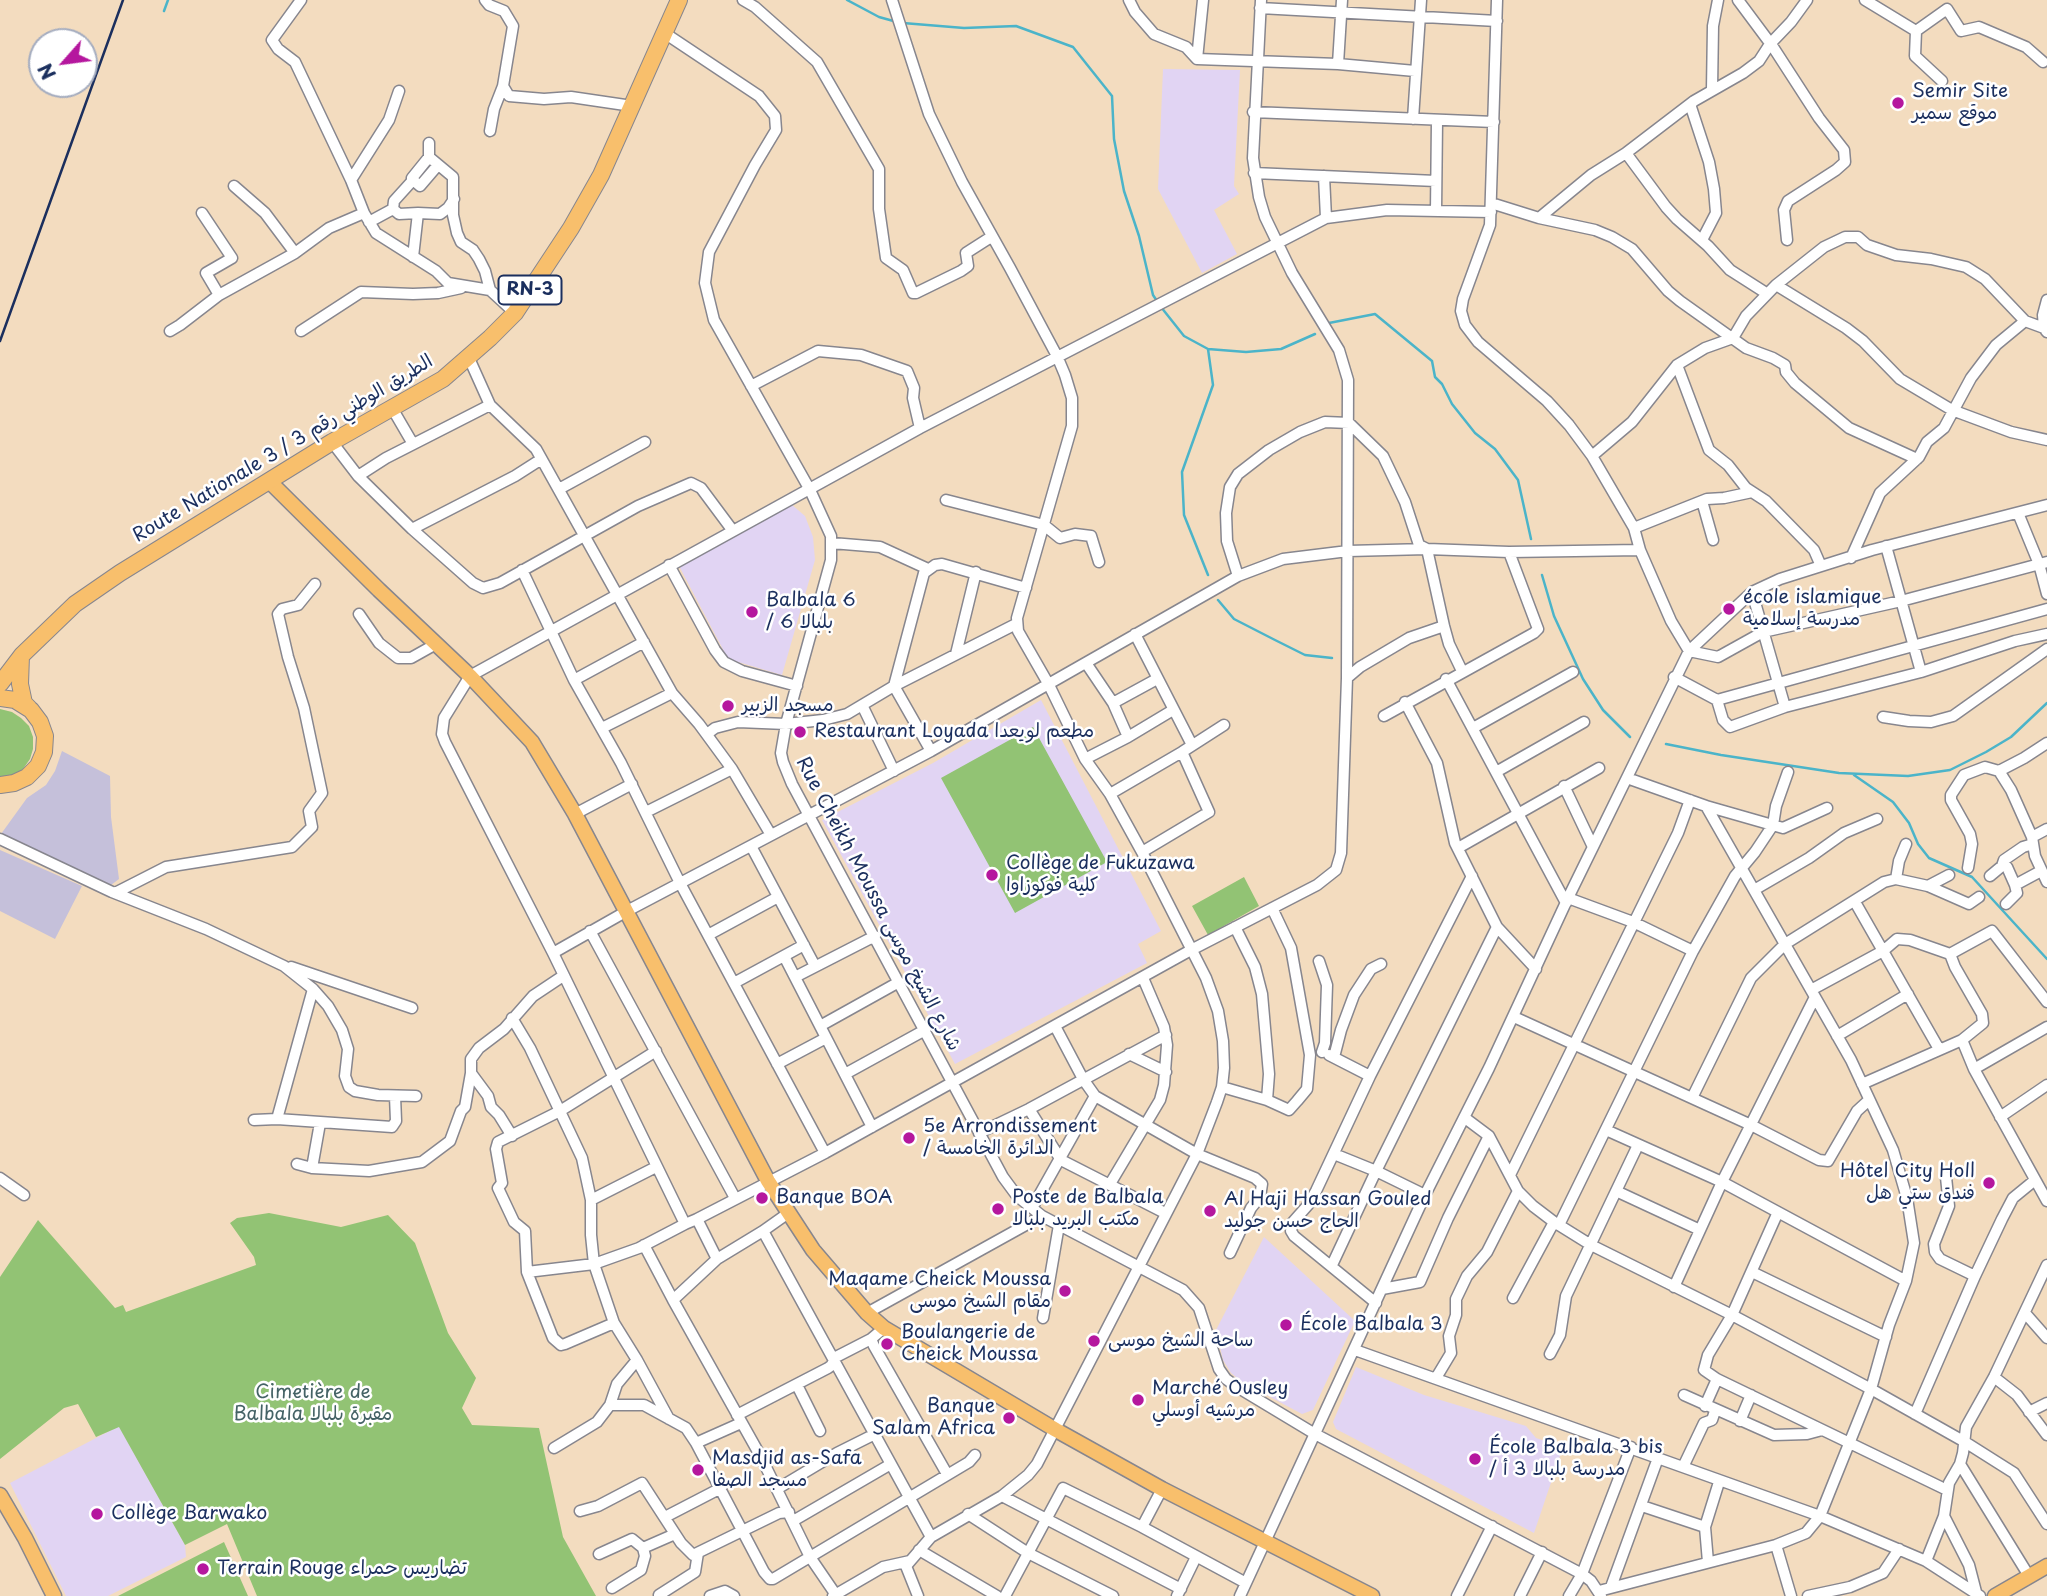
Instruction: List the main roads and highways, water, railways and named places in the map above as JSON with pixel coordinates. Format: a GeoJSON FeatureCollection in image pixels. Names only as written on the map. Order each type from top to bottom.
{"type":"FeatureCollection","features":[{"type":"Feature","properties":{"kind":"highway","name":"Route Nationale 3 / الطريق الوطني رقم 3"},"geometry":{"type":"LineString","coordinates":[[22,655],[86,596],[332,442],[443,379],[491,338],[514,313],[571,228],[601,176],[679,0]]}},
{"type":"Feature","properties":{"kind":"highway","name":"RN-3"},"geometry":{"type":"LineString","coordinates":[[0,684],[22,655]]}},
{"type":"Feature","properties":{"kind":"highway"},"geometry":{"type":"LineString","coordinates":[[4,786],[27,777],[38,766],[44,752],[45,736],[40,722],[24,703],[20,684],[22,655]]}},
{"type":"Feature","properties":{"kind":"highway"},"geometry":{"type":"LineString","coordinates":[[0,698],[15,700],[31,710]]}},
{"type":"Feature","properties":{"kind":"main road"},"geometry":{"type":"LineString","coordinates":[[269,481],[470,676],[532,742],[575,814],[768,1181],[820,1260],[867,1313],[884,1328],[1056,1430],[1162,1489],[1371,1596]]}},
{"type":"Feature","properties":{"kind":"main road"},"geometry":{"type":"LineString","coordinates":[[1,1499],[25,1538],[54,1596]]}},
{"type":"Feature","properties":{"kind":"main road"},"geometry":{"type":"LineString","coordinates":[[1995,1596],[2017,1590],[2029,1576],[2047,1566]]}},
{"type":"Feature","properties":{"kind":"waterway"},"geometry":{"type":"LineString","coordinates":[[164,11],[168,0]]}},
{"type":"Feature","properties":{"kind":"waterway"},"geometry":{"type":"LineString","coordinates":[[847,0],[879,17],[897,22]]}},
{"type":"Feature","properties":{"kind":"waterway"},"geometry":{"type":"LineString","coordinates":[[903,23],[964,28],[1016,26],[1073,47],[1112,96],[1114,139],[1124,191],[1139,236],[1153,295],[1157,301]]}},
{"type":"Feature","properties":{"kind":"waterway"},"geometry":{"type":"LineString","coordinates":[[1161,307],[1184,336],[1208,349],[1246,352],[1281,349],[1315,334]]}},
{"type":"Feature","properties":{"kind":"waterway"},"geometry":{"type":"LineString","coordinates":[[1329,323],[1375,314],[1432,361],[1435,377],[1442,384],[1452,404],[1475,433],[1495,449],[1518,480],[1531,539]]}},
{"type":"Feature","properties":{"kind":"waterway"},"geometry":{"type":"LineString","coordinates":[[1208,349],[1213,385],[1182,472],[1184,515],[1208,575]]}},
{"type":"Feature","properties":{"kind":"waterway"},"geometry":{"type":"LineString","coordinates":[[1542,575],[1554,616],[1583,679],[1603,710],[1630,737]]}},
{"type":"Feature","properties":{"kind":"waterway"},"geometry":{"type":"LineString","coordinates":[[1218,600],[1234,619],[1275,640],[1305,655],[1332,658]]}},
{"type":"Feature","properties":{"kind":"waterway"},"geometry":{"type":"LineString","coordinates":[[1666,744],[1839,773],[1908,776],[1950,770],[1986,752],[2011,737],[2047,703]]}},
{"type":"Feature","properties":{"kind":"waterway"},"geometry":{"type":"LineString","coordinates":[[1854,775],[1893,802],[1909,823],[1918,844],[1929,858],[1972,877],[2047,959]]}},
{"type":"Feature","properties":{"kind":"railway"},"geometry":{"type":"LineString","coordinates":[[0,341],[123,0]]}},
{"type":"Feature","properties":{"kind":"place","name":"Semir Site موقع سمير"},"geometry":{"type":"Point","coordinates":[1898,103]}},
{"type":"Feature","properties":{"kind":"place","name":"école islamique مدرسة إسلامية"},"geometry":{"type":"Point","coordinates":[1729,609]}},
{"type":"Feature","properties":{"kind":"place","name":"Balbala 6 / بلبالا 6"},"geometry":{"type":"Point","coordinates":[752,612]}},
{"type":"Feature","properties":{"kind":"place","name":"مسجد الزبير"},"geometry":{"type":"Point","coordinates":[728,706]}},
{"type":"Feature","properties":{"kind":"place","name":"Restaurant Loyada مطعم لويعدا"},"geometry":{"type":"Point","coordinates":[800,732]}},
{"type":"Feature","properties":{"kind":"place","name":"Collège de Fukuzawa كلية فوكوزاوا"},"geometry":{"type":"Point","coordinates":[992,875]}},
{"type":"Feature","properties":{"kind":"place","name":"5e Arrondissement / الدائرة الخامسة"},"geometry":{"type":"Point","coordinates":[909,1138]}},
{"type":"Feature","properties":{"kind":"place","name":"Hôtel City Holl فندق ستي هل"},"geometry":{"type":"Point","coordinates":[1989,1183]}},
{"type":"Feature","properties":{"kind":"place","name":"Banque BOA"},"geometry":{"type":"Point","coordinates":[762,1198]}},
{"type":"Feature","properties":{"kind":"place","name":"Poste de Balbala مكتب البريد بلبالا"},"geometry":{"type":"Point","coordinates":[998,1209]}},
{"type":"Feature","properties":{"kind":"place","name":"Al Haji Hassan Gouled الحاج حسن جوليد"},"geometry":{"type":"Point","coordinates":[1210,1211]}},
{"type":"Feature","properties":{"kind":"place","name":"Maqame Cheick Moussa مقام الشيخ موسى"},"geometry":{"type":"Point","coordinates":[1065,1291]}},
{"type":"Feature","properties":{"kind":"place","name":"École Balbala 3"},"geometry":{"type":"Point","coordinates":[1286,1325]}},
{"type":"Feature","properties":{"kind":"place","name":"ساحة الشيخ موسى"},"geometry":{"type":"Point","coordinates":[1094,1341]}},
{"type":"Feature","properties":{"kind":"place","name":"Boulangerie de Cheick Moussa"},"geometry":{"type":"Point","coordinates":[887,1344]}},
{"type":"Feature","properties":{"kind":"place","name":"Marché Ousley مرشيه أوسلي"},"geometry":{"type":"Point","coordinates":[1138,1400]}},
{"type":"Feature","properties":{"kind":"place","name":"Banque Salam Africa"},"geometry":{"type":"Point","coordinates":[1009,1418]}},
{"type":"Feature","properties":{"kind":"place","name":"École Balbala 3 bis / مدرسة بلبالا 3 أ"},"geometry":{"type":"Point","coordinates":[1475,1459]}},
{"type":"Feature","properties":{"kind":"place","name":"Masdjid as-Safa مسجد الصفا"},"geometry":{"type":"Point","coordinates":[698,1470]}},
{"type":"Feature","properties":{"kind":"place","name":"Collège Barwako"},"geometry":{"type":"Point","coordinates":[97,1514]}},
{"type":"Feature","properties":{"kind":"place","name":"Terrain Rouge تضاريس حمراء"},"geometry":{"type":"Point","coordinates":[203,1569]}},
{"type":"Feature","properties":{"kind":"park label","name":"Cimetière de Balbala مقبرة بلبالا"},"geometry":{"type":"Point","coordinates":[313,1404]}}]}
